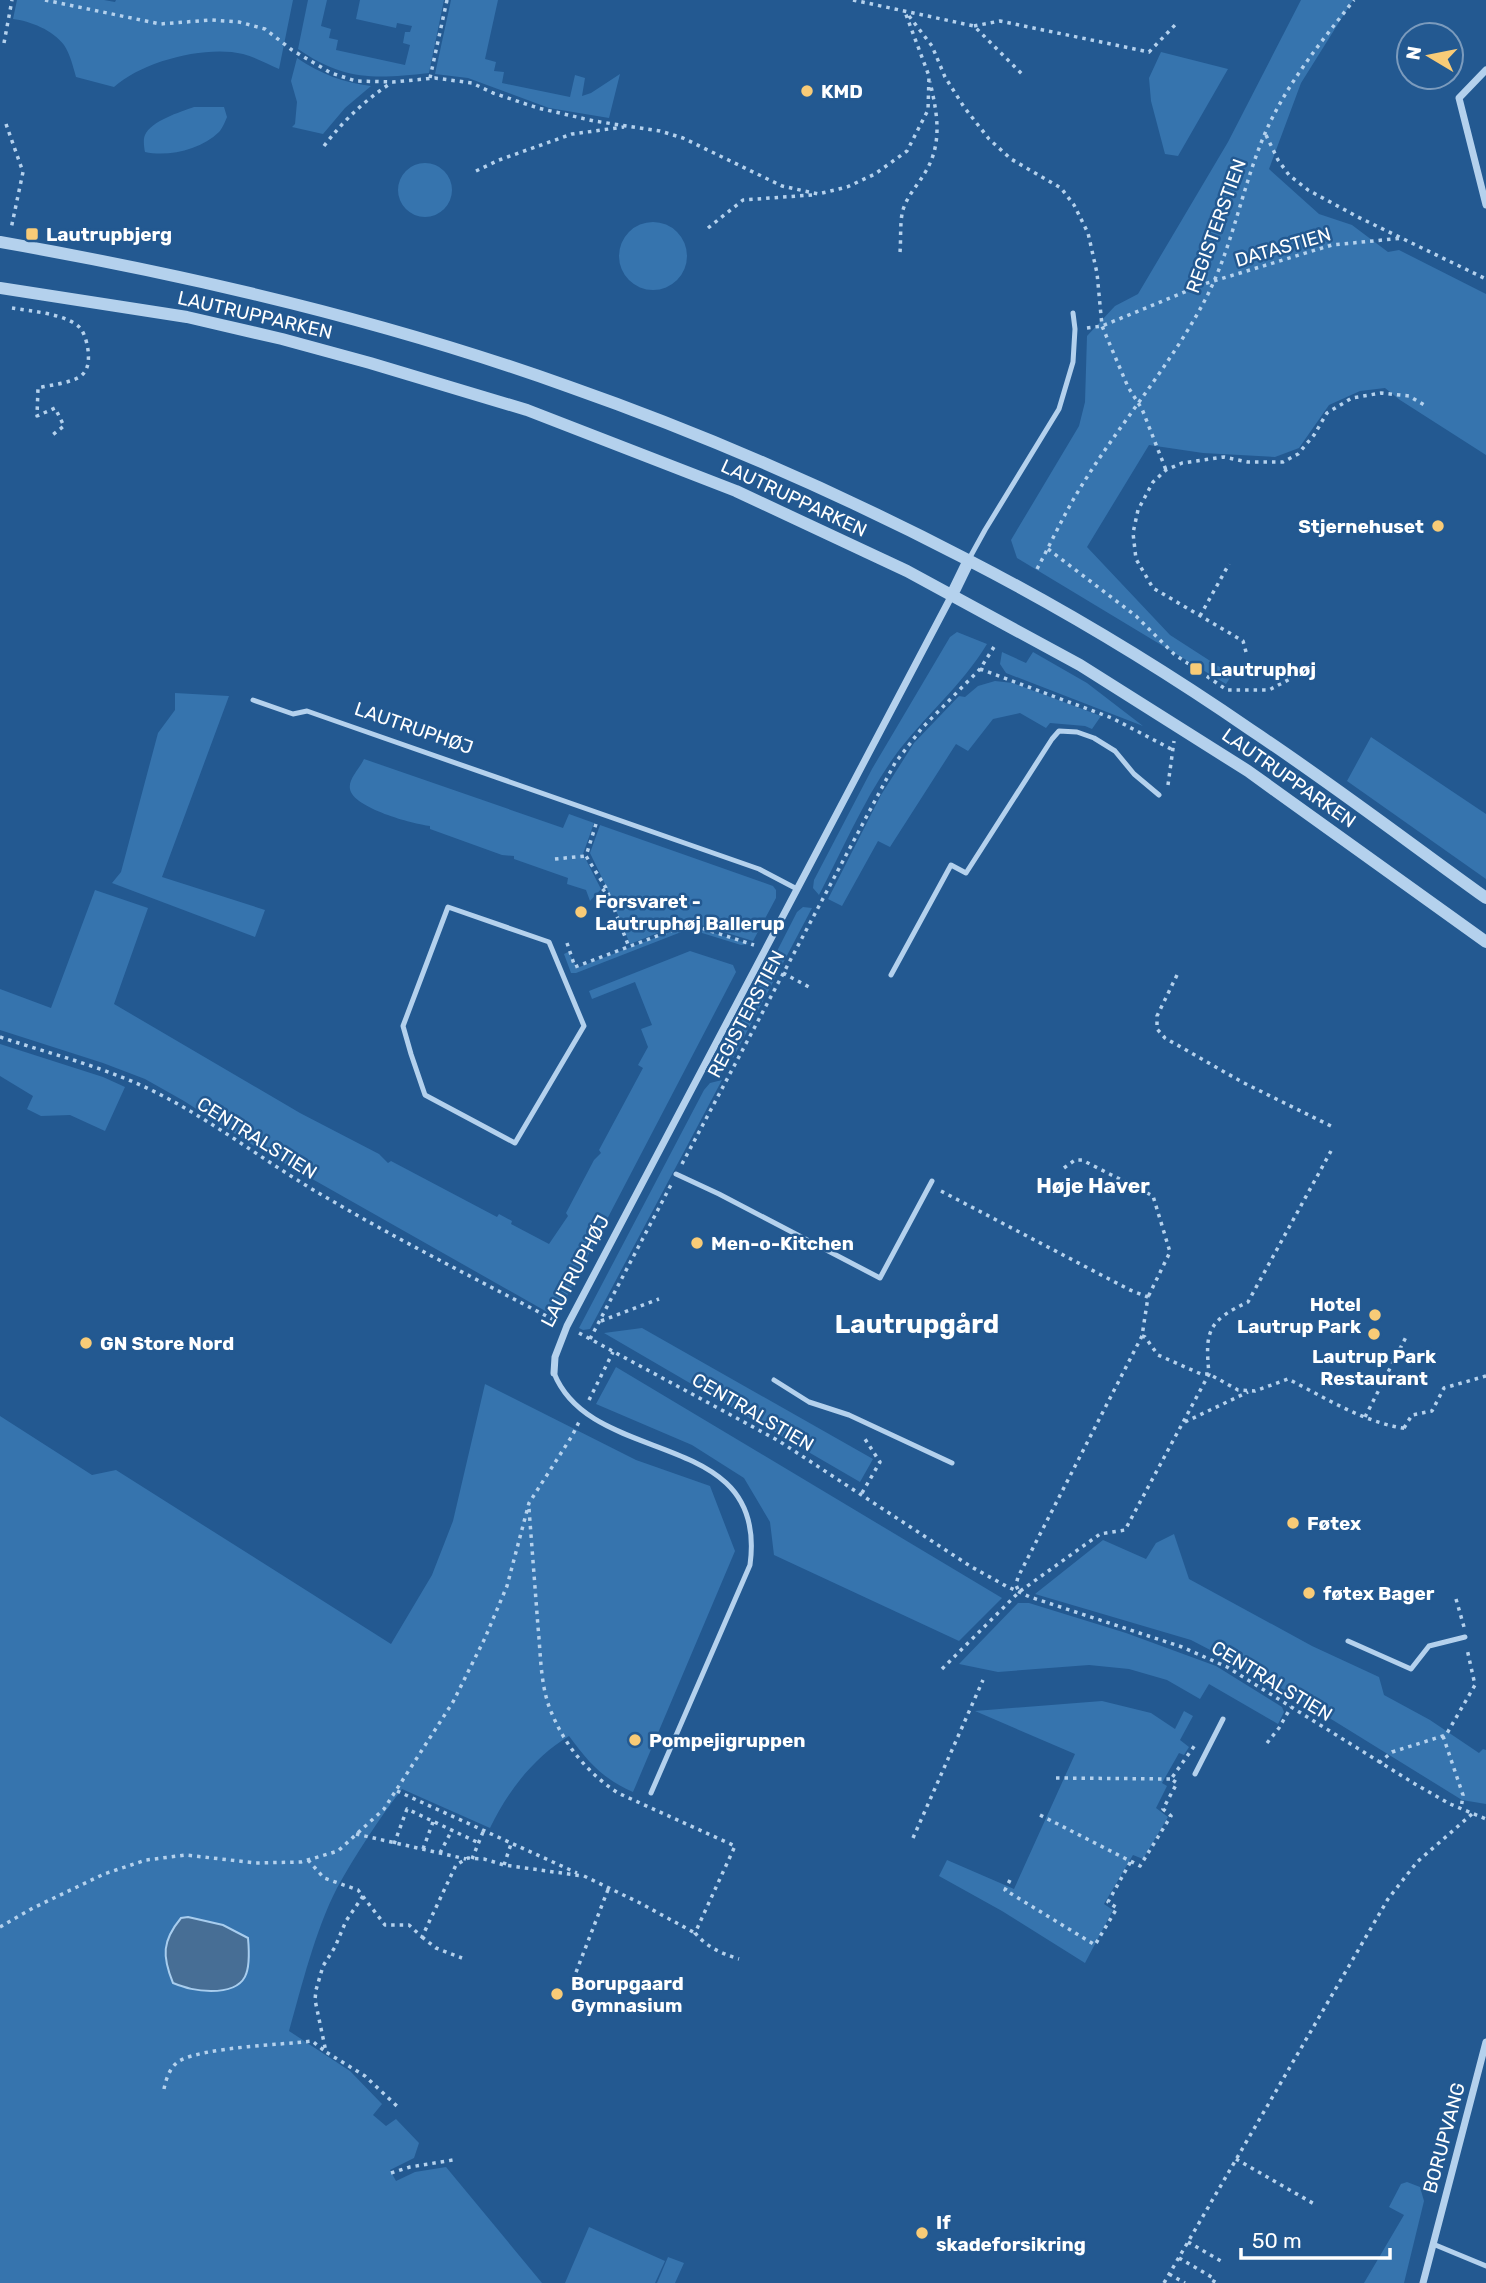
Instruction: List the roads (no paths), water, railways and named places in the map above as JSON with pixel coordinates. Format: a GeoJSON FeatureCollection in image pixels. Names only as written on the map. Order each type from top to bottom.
{"type":"FeatureCollection","features":[{"type":"Feature","properties":{"kind":"street"},"geometry":{"type":"LineString","coordinates":[[1486,70],[1459,98],[1486,205]]}},
{"type":"Feature","properties":{"kind":"street","name":"LAUTRUPPARKEN"},"geometry":{"type":"LineString","coordinates":[[0,242],[94,259],[315,310],[429,342],[567,386],[694,434],[831,493],[969,560],[1077,622],[1251,729],[1486,898]]}},
{"type":"Feature","properties":{"kind":"street","name":"LAUTRUPPARKEN"},"geometry":{"type":"LineString","coordinates":[[0,288],[187,317],[332,353],[514,406],[669,463],[736,491],[952,595],[1080,665],[1258,778],[1486,942]]}},
{"type":"Feature","properties":{"kind":"street","name":"LAUTRUPHØJ"},"geometry":{"type":"LineString","coordinates":[[554,1373],[555,1357],[567,1326],[969,560]]}},
{"type":"Feature","properties":{"kind":"street","name":"BORUPVANG"},"geometry":{"type":"LineString","coordinates":[[1423,2283],[1486,2042]]}},
{"type":"Feature","properties":{"kind":"lane"},"geometry":{"type":"LineString","coordinates":[[969,560],[1059,409],[1073,362],[1073,313]]}},
{"type":"Feature","properties":{"kind":"lane","name":"LAUTRUPHØJ"},"geometry":{"type":"LineString","coordinates":[[253,700],[293,713],[307,711],[759,869],[797,889]]}},
{"type":"Feature","properties":{"kind":"lane"},"geometry":{"type":"LineString","coordinates":[[891,975],[951,865],[966,873],[1059,731],[1077,732],[1094,738],[1115,751],[1134,775],[1159,795]]}},
{"type":"Feature","properties":{"kind":"lane"},"geometry":{"type":"LineString","coordinates":[[448,907],[549,943],[584,1026],[514,1143],[425,1095],[411,1054],[403,1026],[448,907]]}},
{"type":"Feature","properties":{"kind":"lane"},"geometry":{"type":"LineString","coordinates":[[676,1174],[880,1278],[931,1183]]}},
{"type":"Feature","properties":{"kind":"lane","name":"LAUTRUPHØJ"},"geometry":{"type":"LineString","coordinates":[[554,1373],[561,1390],[584,1412],[620,1431],[693,1461],[723,1479],[743,1504],[751,1533],[752,1550],[747,1573],[651,1793]]}},
{"type":"Feature","properties":{"kind":"lane"},"geometry":{"type":"LineString","coordinates":[[774,1380],[809,1402],[860,1420],[952,1463]]}},
{"type":"Feature","properties":{"kind":"lane"},"geometry":{"type":"LineString","coordinates":[[1348,1641],[1411,1669],[1429,1646],[1465,1637]]}},
{"type":"Feature","properties":{"kind":"lane"},"geometry":{"type":"LineString","coordinates":[[1195,1774],[1223,1719]]}},
{"type":"Feature","properties":{"kind":"lane"},"geometry":{"type":"LineString","coordinates":[[1433,2244],[1486,2266]]}},
{"type":"Feature","properties":{"kind":"place","name":"KMD"},"geometry":{"type":"Point","coordinates":[807,91]}},
{"type":"Feature","properties":{"kind":"place","name":"Lautrupbjerg"},"geometry":{"type":"Point","coordinates":[32,234]}},
{"type":"Feature","properties":{"kind":"place","name":"Stjernehuset"},"geometry":{"type":"Point","coordinates":[1438,526]}},
{"type":"Feature","properties":{"kind":"place","name":"Lautruphøj"},"geometry":{"type":"Point","coordinates":[1196,669]}},
{"type":"Feature","properties":{"kind":"place","name":"Forsvaret - Lautruphøj Ballerup"},"geometry":{"type":"Point","coordinates":[581,912]}},
{"type":"Feature","properties":{"kind":"place","name":"Men-o-Kitchen"},"geometry":{"type":"Point","coordinates":[697,1243]}},
{"type":"Feature","properties":{"kind":"place","name":"Hotel Lautrup Park"},"geometry":{"type":"Point","coordinates":[1375,1315]}},
{"type":"Feature","properties":{"kind":"place","name":"Lautrup Park Restaurant"},"geometry":{"type":"Point","coordinates":[1374,1334]}},
{"type":"Feature","properties":{"kind":"place","name":"GN Store Nord"},"geometry":{"type":"Point","coordinates":[86,1343]}},
{"type":"Feature","properties":{"kind":"place","name":"Føtex"},"geometry":{"type":"Point","coordinates":[1293,1523]}},
{"type":"Feature","properties":{"kind":"place","name":"føtex Bager"},"geometry":{"type":"Point","coordinates":[1309,1593]}},
{"type":"Feature","properties":{"kind":"place","name":"Pompejigruppen"},"geometry":{"type":"Point","coordinates":[635,1740]}},
{"type":"Feature","properties":{"kind":"place","name":"Borupgaard Gymnasium"},"geometry":{"type":"Point","coordinates":[557,1994]}},
{"type":"Feature","properties":{"kind":"place","name":"If skadeforsikring"},"geometry":{"type":"Point","coordinates":[922,2233]}},
{"type":"Feature","properties":{"kind":"district","name":"Høje Haver"},"geometry":{"type":"Point","coordinates":[1093,1185]}},
{"type":"Feature","properties":{"kind":"district","name":"Lautrupgård"},"geometry":{"type":"Point","coordinates":[917,1324]}}]}
